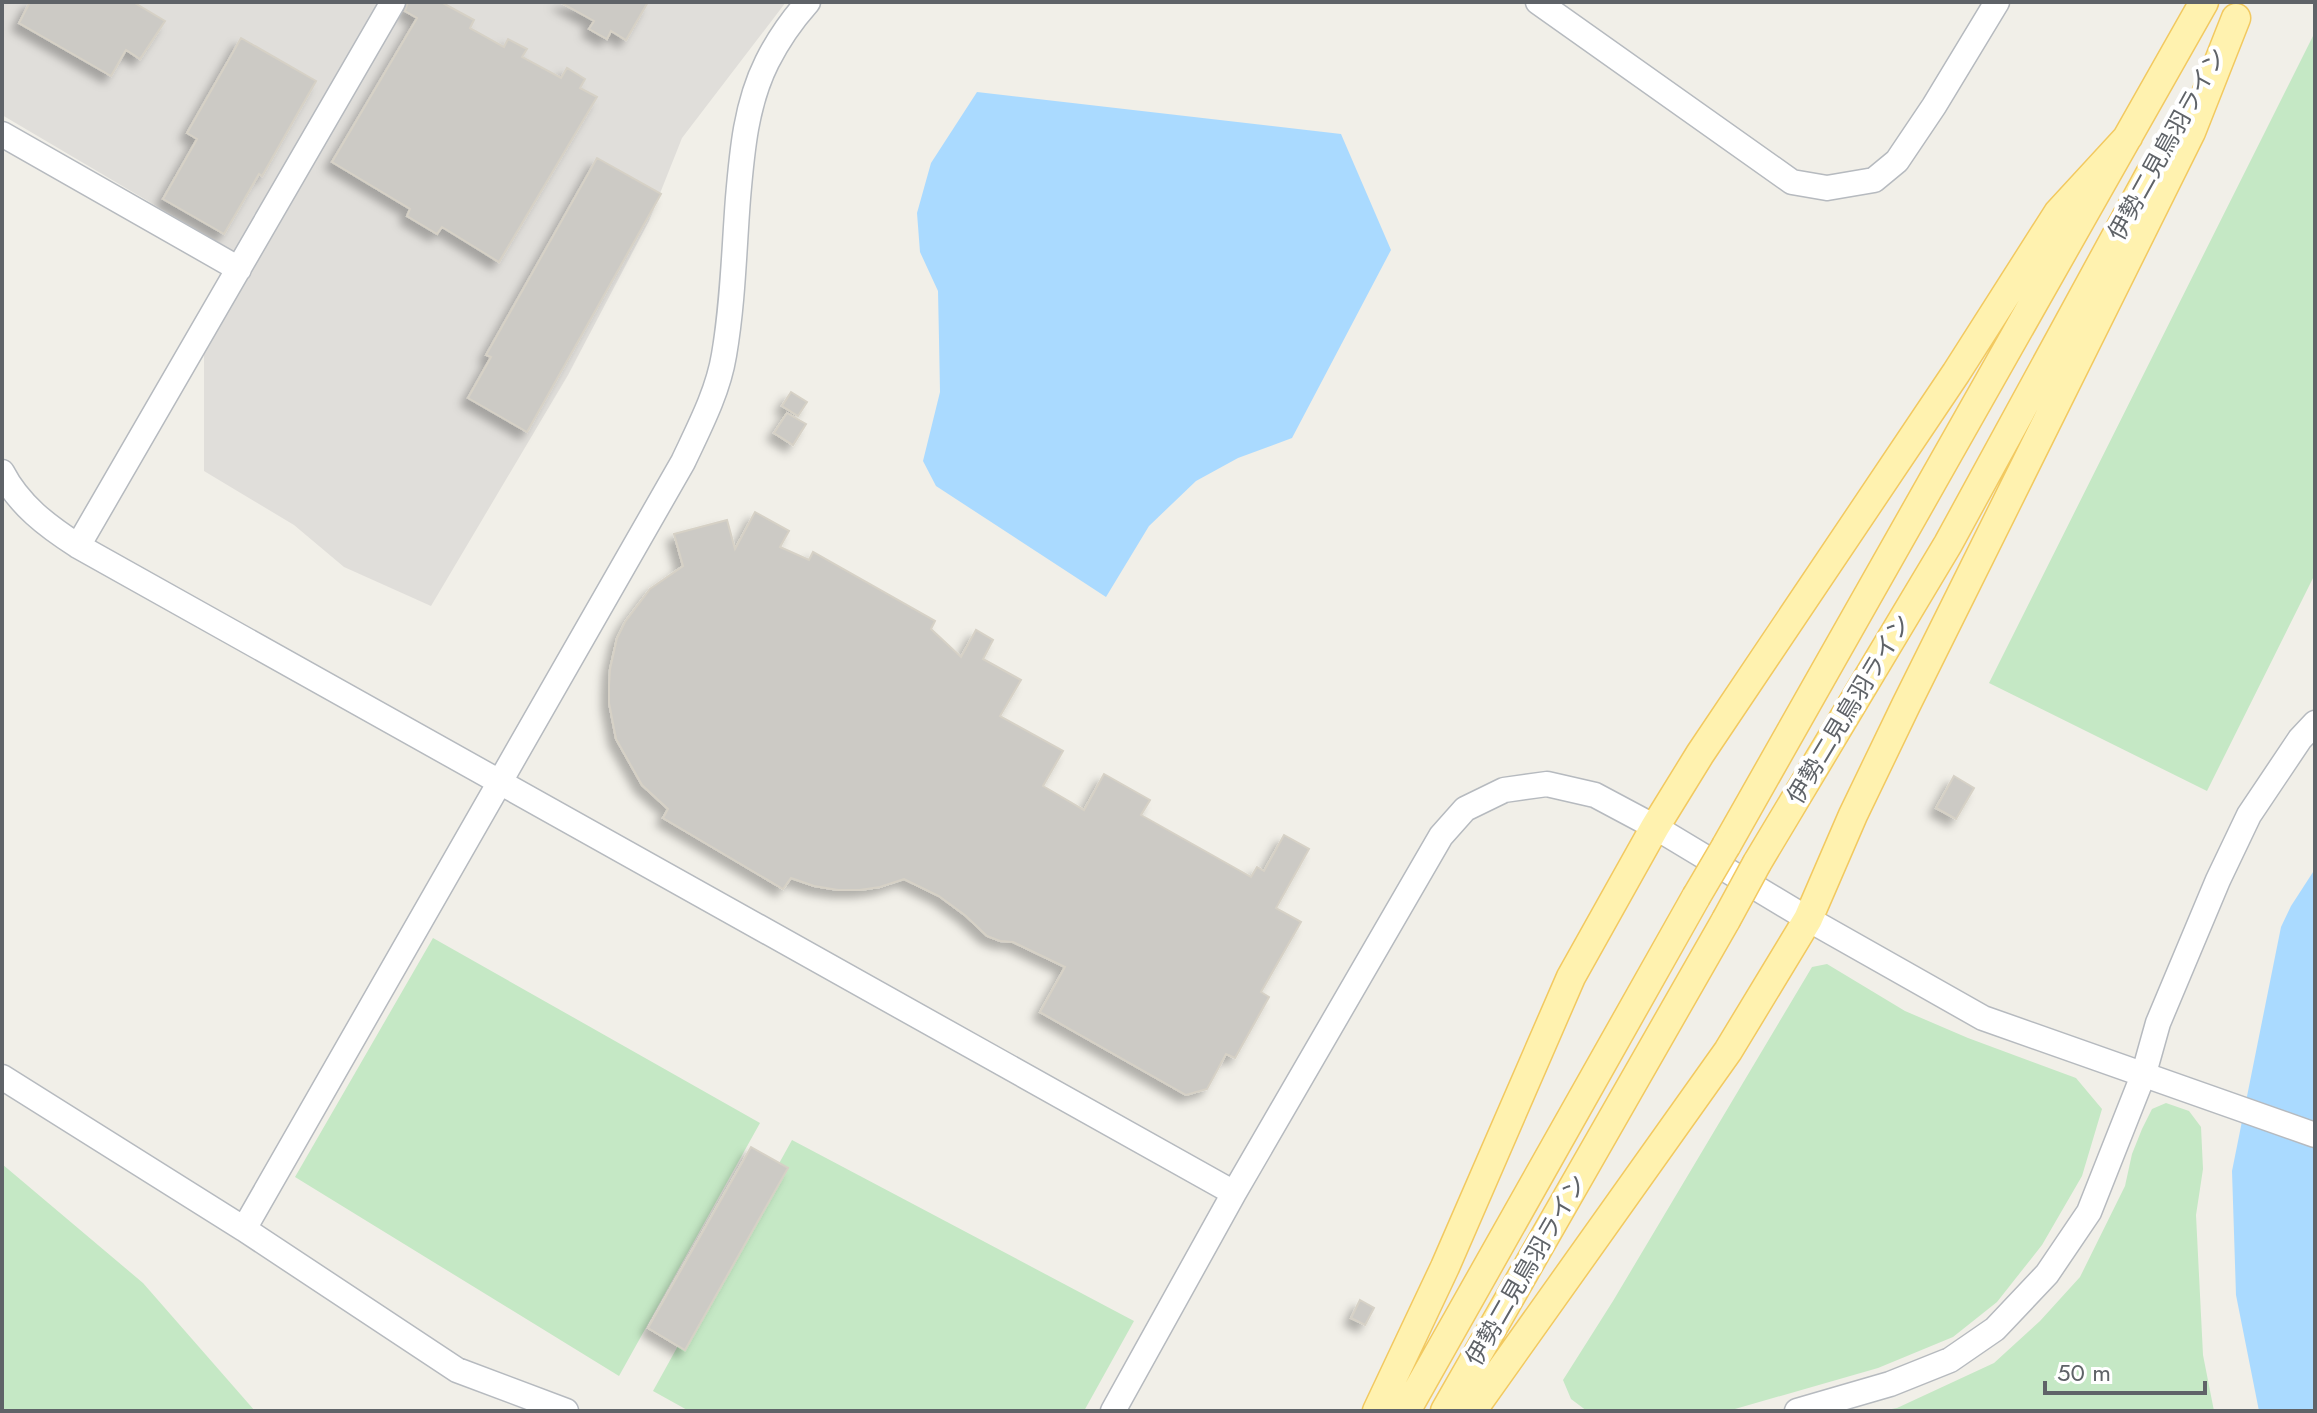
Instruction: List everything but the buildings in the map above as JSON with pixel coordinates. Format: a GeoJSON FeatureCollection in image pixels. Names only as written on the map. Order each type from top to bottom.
{"type":"FeatureCollection","features":[{"type":"Feature","properties":{"kind":"main road","name":"伊勢二見鳥羽ライン"},"geometry":{"type":"LineString","coordinates":[[1406,1411],[2204,2]]}},
{"type":"Feature","properties":{"kind":"main road","name":"伊勢二見鳥羽ライン"},"geometry":{"type":"LineString","coordinates":[[1445,1411],[1757,863],[1948,544],[2240,10]]}},
{"type":"Feature","properties":{"kind":"main road"},"geometry":{"type":"LineString","coordinates":[[1472,1411],[1728,1051],[1808,919],[1900,718],[2191,132],[2240,10]]}},
{"type":"Feature","properties":{"kind":"main road"},"geometry":{"type":"LineString","coordinates":[[1377,1411],[1445,1267],[1571,977],[1655,827],[1700,754],[1956,373],[2058,213],[2128,137]]}},
{"type":"Feature","properties":{"kind":"street"},"geometry":{"type":"LineString","coordinates":[[78,546],[393,2]]}},
{"type":"Feature","properties":{"kind":"street"},"geometry":{"type":"LineString","coordinates":[[244,1229],[683,462],[724,359],[748,116],[766,64],[781,37],[808,2]]}},
{"type":"Feature","properties":{"kind":"street"},"geometry":{"type":"LineString","coordinates":[[1538,2],[1792,182],[1827,188],[1874,180],[1897,161],[1997,2]]}},
{"type":"Feature","properties":{"kind":"street"},"geometry":{"type":"LineString","coordinates":[[2,134],[239,269]]}},
{"type":"Feature","properties":{"kind":"street"},"geometry":{"type":"LineString","coordinates":[[2,472],[12,491],[31,510],[51,529],[78,546],[1234,1193]]}},
{"type":"Feature","properties":{"kind":"street"},"geometry":{"type":"LineString","coordinates":[[1797,1411],[1890,1384],[1950,1360],[1995,1329],[2047,1274],[2089,1212],[2144,1073],[2158,1023],[2249,815],[2300,739],[2315,723]]}},
{"type":"Feature","properties":{"kind":"street"},"geometry":{"type":"LineString","coordinates":[[1113,1411],[1234,1193],[1441,836],[1465,809],[1504,790],[1547,784],[1595,795],[1983,1018],[2315,1135]]}},
{"type":"Feature","properties":{"kind":"street"},"geometry":{"type":"LineString","coordinates":[[2,1077],[244,1229],[457,1370],[566,1411]]}},
{"type":"Feature","properties":{"kind":"shaded area"},"geometry":{"type":"Polygon","coordinates":[[[2,2],[786,2],[682,138],[649,221],[568,375],[431,606],[344,567],[294,525],[204,471],[204,353],[253,263],[2,115],[2,2]]]}},
{"type":"Feature","properties":{"kind":"green space"},"geometry":{"type":"Polygon","coordinates":[[[2315,32],[2315,574],[2207,791],[1989,683],[2315,32]]]}},
{"type":"Feature","properties":{"kind":"green space"},"geometry":{"type":"Polygon","coordinates":[[[433,938],[760,1123],[619,1376],[295,1177],[433,938]]]}},
{"type":"Feature","properties":{"kind":"green space"},"geometry":{"type":"Polygon","coordinates":[[[1827,964],[1905,1011],[2076,1078],[2102,1109],[2082,1176],[2042,1245],[1997,1302],[1953,1337],[1878,1368],[1728,1411],[1587,1411],[1571,1399],[1563,1380],[1812,967],[1827,964]]]}},
{"type":"Feature","properties":{"kind":"green space"},"geometry":{"type":"Polygon","coordinates":[[[2166,1103],[2189,1111],[2201,1127],[2203,1169],[2196,1215],[2203,1355],[2214,1411],[1881,1411],[1897,1408],[1994,1363],[2040,1321],[2080,1277],[2125,1186],[2132,1154],[2142,1129],[2152,1109],[2166,1103]]]}},
{"type":"Feature","properties":{"kind":"green space"},"geometry":{"type":"Polygon","coordinates":[[[792,1140],[1134,1321],[1084,1411],[689,1411],[653,1391],[792,1140]]]}},
{"type":"Feature","properties":{"kind":"green space"},"geometry":{"type":"Polygon","coordinates":[[[2,1164],[143,1283],[255,1411],[2,1411],[2,1164]]]}},
{"type":"Feature","properties":{"kind":"water"},"geometry":{"type":"Polygon","coordinates":[[[977,92],[1341,134],[1391,250],[1292,438],[1238,458],[1196,481],[1149,526],[1106,597],[936,486],[923,461],[940,392],[938,291],[920,252],[917,213],[931,163],[977,92]]]}},
{"type":"Feature","properties":{"kind":"water"},"geometry":{"type":"Polygon","coordinates":[[[2315,869],[2315,1411],[2259,1411],[2236,1295],[2232,1171],[2281,927],[2315,869]]]}}]}
